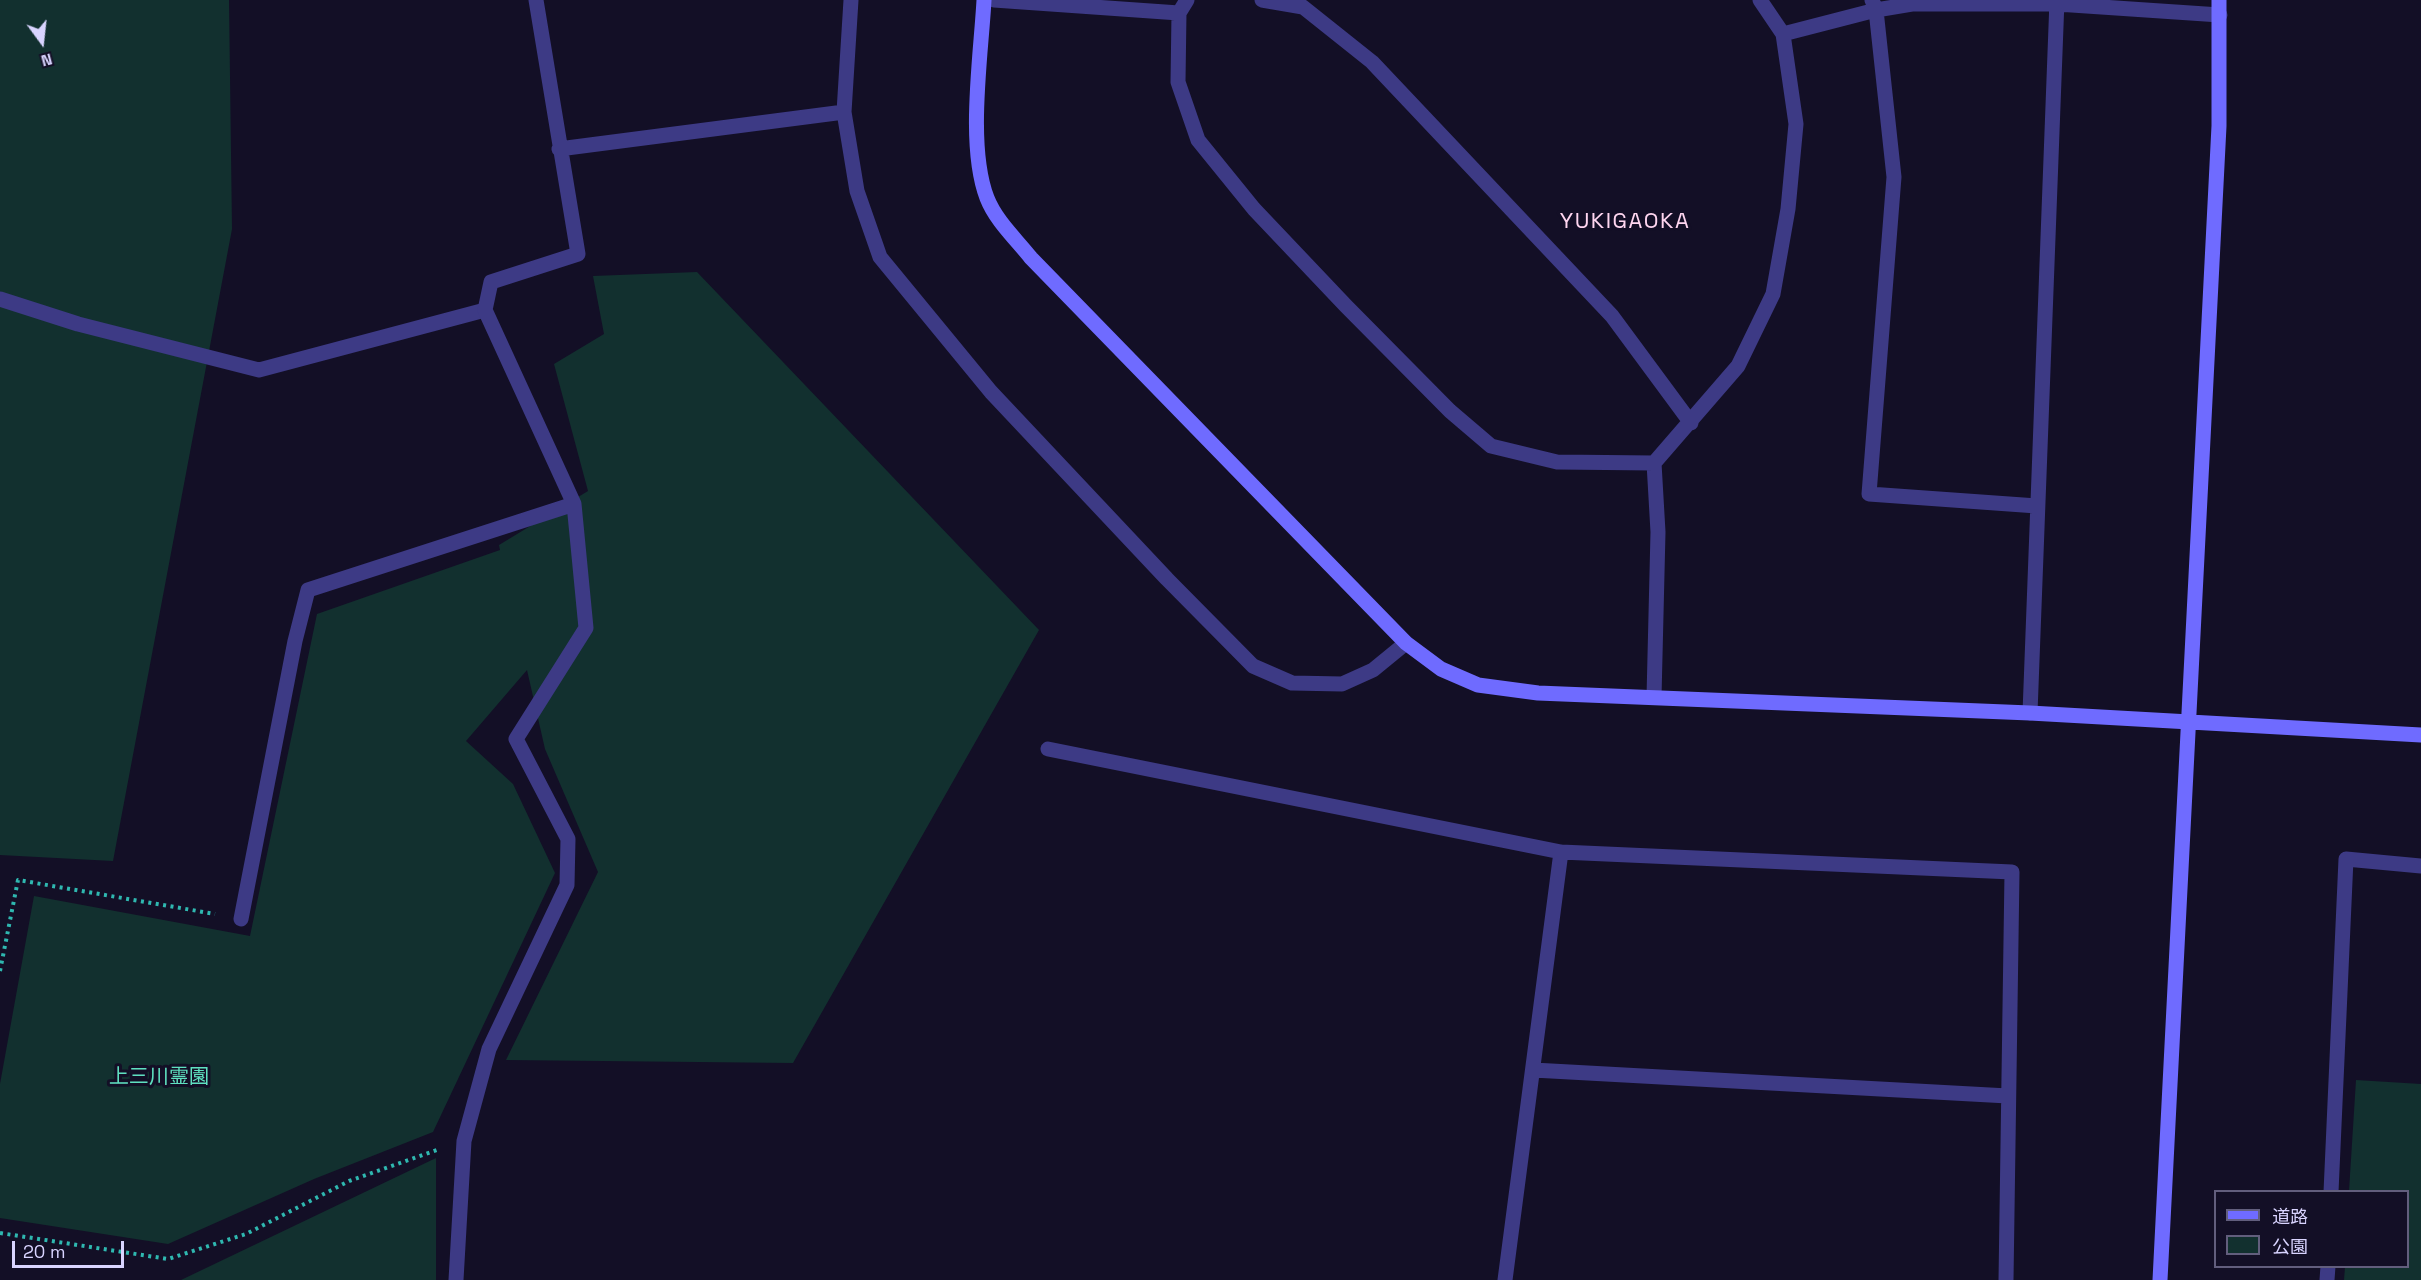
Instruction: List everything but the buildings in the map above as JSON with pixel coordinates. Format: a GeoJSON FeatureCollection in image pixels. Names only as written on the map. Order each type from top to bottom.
{"type":"FeatureCollection","features":[{"type":"Feature","properties":{"kind":"street"},"geometry":{"type":"LineString","coordinates":[[456,1280],[464,1141],[489,1049],[567,885],[568,839],[516,739],[586,628],[574,504],[485,310],[491,282],[578,254],[536,0]]}},
{"type":"Feature","properties":{"kind":"street"},"geometry":{"type":"LineString","coordinates":[[851,0],[844,112],[857,191],[880,257],[991,393],[1159,571],[1253,666],[1292,683],[1341,684],[1373,670],[1406,643]]}},
{"type":"Feature","properties":{"kind":"street"},"geometry":{"type":"LineString","coordinates":[[984,0],[976,130],[979,166],[987,199],[1002,223],[1031,258],[1406,643],[1441,669],[1478,685],[1538,693],[2030,713],[2421,735]]}},
{"type":"Feature","properties":{"kind":"street"},"geometry":{"type":"LineString","coordinates":[[994,0],[1183,7],[1178,82],[1198,140],[1254,209],[1450,411],[1491,446],[1557,462],[1654,463]]}},
{"type":"Feature","properties":{"kind":"street"},"geometry":{"type":"LineString","coordinates":[[1262,0],[1303,7],[1372,62],[1612,316],[1691,423]]}},
{"type":"Feature","properties":{"kind":"street"},"geometry":{"type":"LineString","coordinates":[[1654,697],[1658,532],[1654,463],[1738,366],[1773,294],[1788,209],[1796,124],[1783,34],[1760,0]]}},
{"type":"Feature","properties":{"kind":"street"},"geometry":{"type":"LineString","coordinates":[[1783,34],[1874,5],[2057,2],[2219,8],[2219,126],[2160,1280]]}},
{"type":"Feature","properties":{"kind":"street"},"geometry":{"type":"LineString","coordinates":[[2030,713],[2057,2]]}},
{"type":"Feature","properties":{"kind":"street"},"geometry":{"type":"LineString","coordinates":[[1874,5],[1894,177],[1869,494],[2037,506]]}},
{"type":"Feature","properties":{"kind":"street"},"geometry":{"type":"LineString","coordinates":[[559,149],[844,112]]}},
{"type":"Feature","properties":{"kind":"street"},"geometry":{"type":"LineString","coordinates":[[0,300],[78,324],[259,370],[485,310]]}},
{"type":"Feature","properties":{"kind":"street"},"geometry":{"type":"LineString","coordinates":[[241,919],[295,641],[308,590],[574,504]]}},
{"type":"Feature","properties":{"kind":"street"},"geometry":{"type":"LineString","coordinates":[[1048,749],[1561,852],[2012,872],[2006,1280]]}},
{"type":"Feature","properties":{"kind":"street"},"geometry":{"type":"LineString","coordinates":[[1505,1280],[1561,852]]}},
{"type":"Feature","properties":{"kind":"street"},"geometry":{"type":"LineString","coordinates":[[2331,1190],[2346,860],[2421,866]]}},
{"type":"Feature","properties":{"kind":"street"},"geometry":{"type":"LineString","coordinates":[[1533,1070],[2008,1096]]}},
{"type":"Feature","properties":{"kind":"path"},"geometry":{"type":"LineString","coordinates":[[0,971],[18,880],[241,919]]}},
{"type":"Feature","properties":{"kind":"path"},"geometry":{"type":"LineString","coordinates":[[0,1233],[168,1259],[246,1234],[349,1181],[464,1141]]}},
{"type":"Feature","properties":{"kind":"green space"},"geometry":{"type":"Polygon","coordinates":[[[0,0],[229,0],[232,229],[113,861],[0,855],[0,0]]]}},
{"type":"Feature","properties":{"kind":"green space","name":"上三川霊園"},"geometry":{"type":"Polygon","coordinates":[[[697,272],[1039,630],[793,1063],[506,1060],[598,872],[545,749],[527,670],[466,741],[513,784],[555,873],[433,1132],[314,1179],[168,1244],[0,1218],[0,1084],[34,896],[250,936],[317,614],[500,550],[499,545],[588,491],[554,364],[604,334],[593,276],[697,272]]]}},
{"type":"Feature","properties":{"kind":"green space"},"geometry":{"type":"Polygon","coordinates":[[[2356,1080],[2421,1084],[2421,1280],[2344,1280],[2345,1268],[2409,1268],[2409,1190],[2349,1190],[2356,1080]]]}},
{"type":"Feature","properties":{"kind":"green space"},"geometry":{"type":"Polygon","coordinates":[[[436,1158],[436,1280],[181,1280],[436,1158]]]}},
{"type":"Feature","properties":{"kind":"district","name":"YUKIGAOKA"},"geometry":{"type":"Point","coordinates":[1625,222]}}]}
